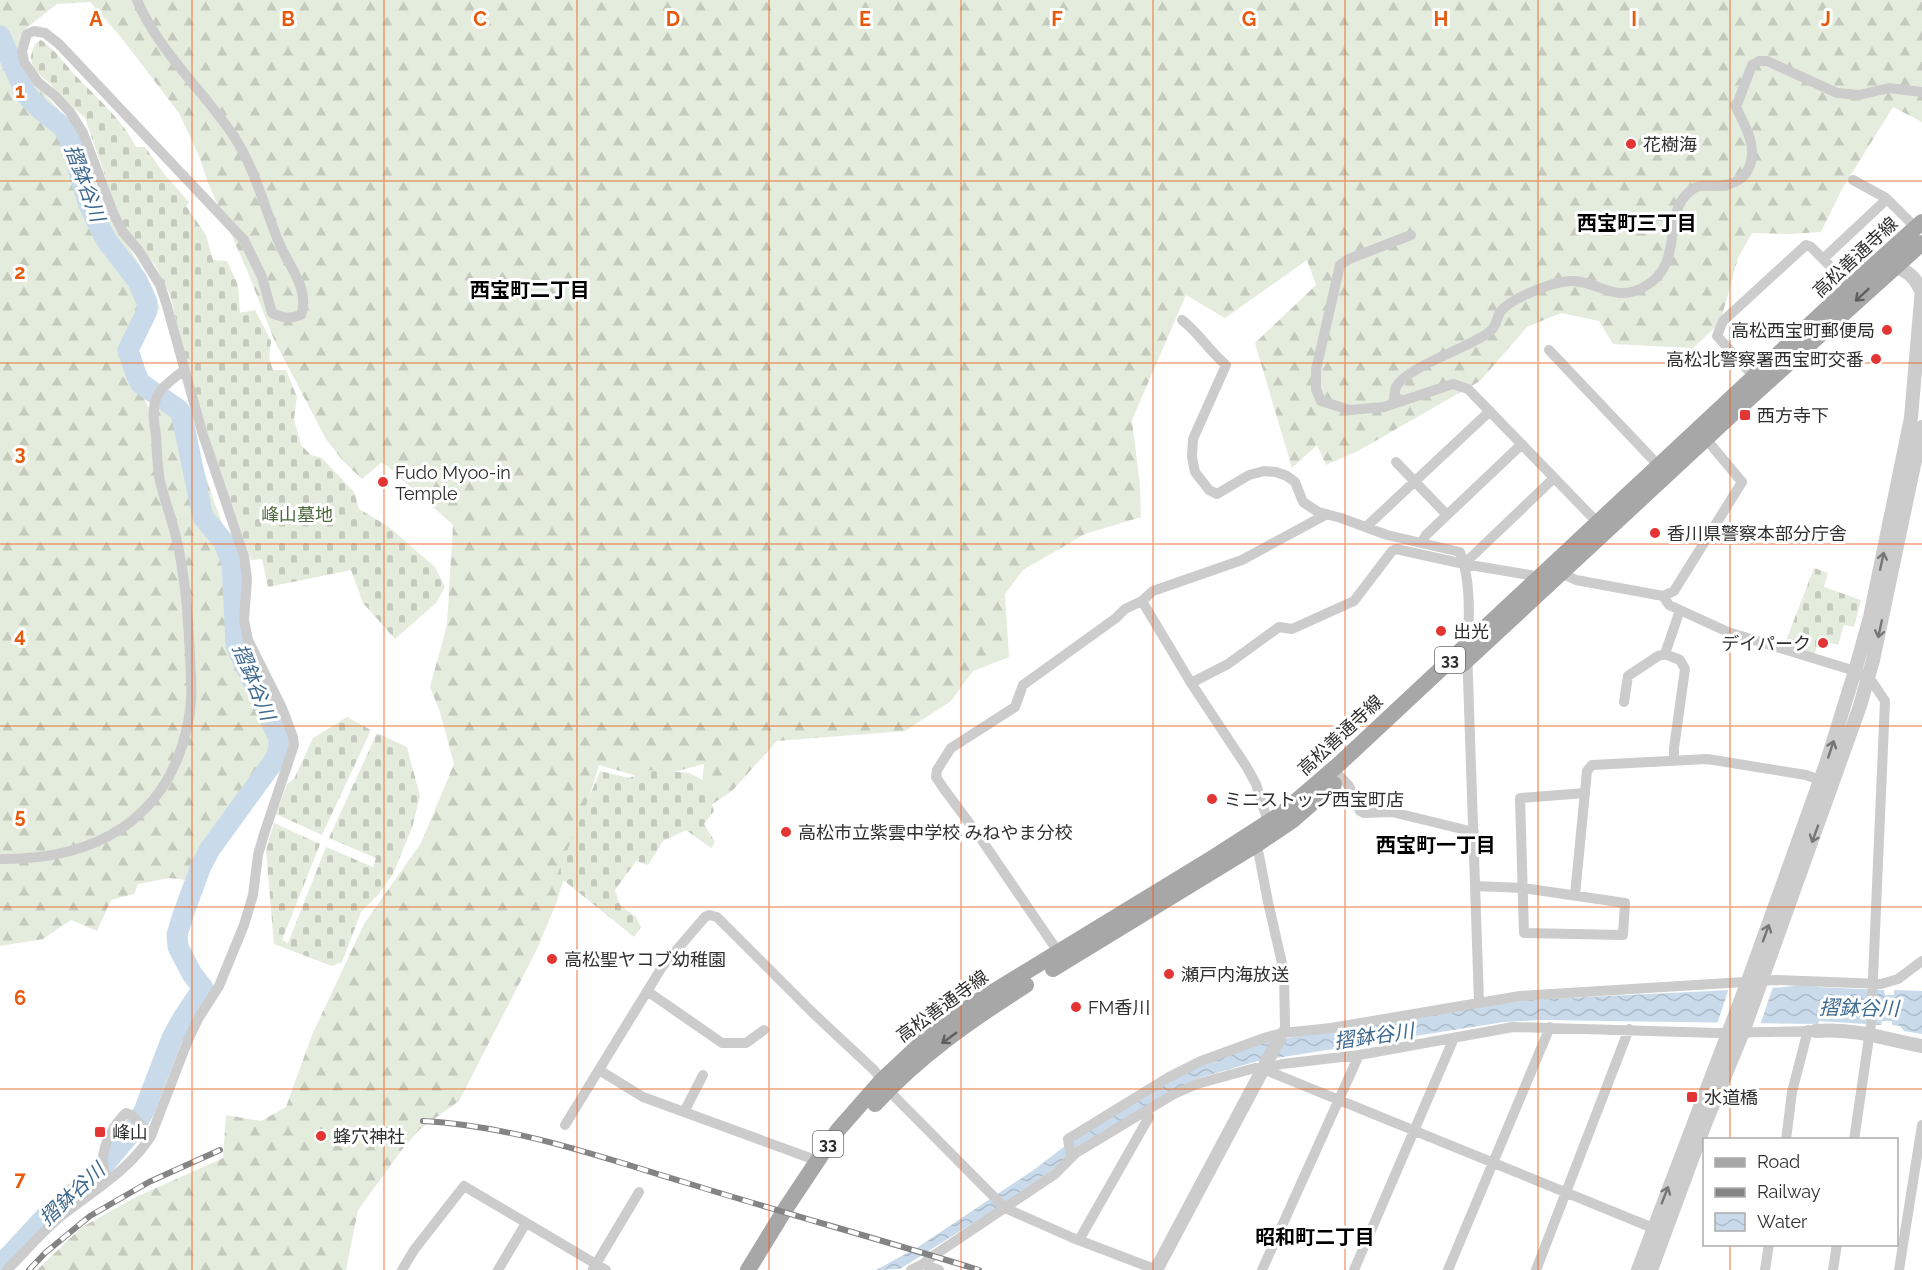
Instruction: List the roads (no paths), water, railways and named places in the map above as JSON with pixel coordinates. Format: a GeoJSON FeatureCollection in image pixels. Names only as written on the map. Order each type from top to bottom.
{"type":"FeatureCollection","features":[{"type":"Feature","properties":{"kind":"main road","name":"高松善通寺線"},"geometry":{"type":"LineString","coordinates":[[748,1270],[838,1130],[885,1085],[930,1035],[978,1001],[1256,845],[1293,820],[1341,777],[1468,652],[1535,581],[1597,522],[1659,466],[1894,266],[1920,231]]}},
{"type":"Feature","properties":{"kind":"main road","name":"高松善通寺線"},"geometry":{"type":"LineString","coordinates":[[1061,956],[1268,822],[1315,786],[1561,573],[1706,439],[1851,288],[1920,231]]}},
{"type":"Feature","properties":{"kind":"main road","name":"高松善通寺線"},"geometry":{"type":"LineString","coordinates":[[760,1270],[824,1168],[885,1085]]}},
{"type":"Feature","properties":{"kind":"street"},"geometry":{"type":"LineString","coordinates":[[7,1270],[58,1219],[131,1161],[142,1150],[150,1136],[188,1040],[219,986],[244,925],[253,895],[258,855],[294,745],[282,708],[248,640],[244,620],[248,579],[244,555],[201,432],[160,285],[139,250],[123,232],[114,215],[83,133],[70,112],[38,82],[24,62],[22,51],[27,34],[34,31],[45,33],[59,44],[244,240],[262,278],[272,313],[291,319],[301,315],[305,304],[303,291],[274,231],[252,171],[236,140],[216,110],[159,39],[137,0]]}},
{"type":"Feature","properties":{"kind":"street"},"geometry":{"type":"LineString","coordinates":[[1402,401],[1394,396],[1396,386],[1417,369],[1479,339],[1493,328],[1501,312],[1520,297],[1570,281],[1588,284],[1608,292],[1625,293],[1645,286],[1661,272],[1670,256],[1677,206],[1689,192],[1701,184],[1717,186],[1733,184],[1743,177],[1750,167],[1753,155],[1751,142],[1735,105],[1752,65],[1759,61],[1767,61],[1837,93],[1859,95],[1889,88],[1922,92]]}},
{"type":"Feature","properties":{"kind":"street"},"geometry":{"type":"LineString","coordinates":[[1853,180],[1887,199],[1920,231]]}},
{"type":"Feature","properties":{"kind":"street"},"geometry":{"type":"LineString","coordinates":[[1823,259],[1887,199]]}},
{"type":"Feature","properties":{"kind":"street"},"geometry":{"type":"LineString","coordinates":[[1411,235],[1349,259],[1340,265],[1316,370],[1316,389],[1321,401],[1350,410],[1384,407],[1453,384],[1468,389],[1597,522]]}},
{"type":"Feature","properties":{"kind":"street"},"geometry":{"type":"LineString","coordinates":[[1759,382],[1717,336],[1720,326],[1806,245],[1811,247],[1851,288]]}},
{"type":"Feature","properties":{"kind":"street"},"geometry":{"type":"LineString","coordinates":[[1826,783],[1870,617],[1911,418],[1922,290],[1911,274],[1894,266]]}},
{"type":"Feature","properties":{"kind":"street"},"geometry":{"type":"LineString","coordinates":[[1182,320],[1196,330],[1212,353],[1226,365],[1193,439],[1192,457],[1195,472],[1209,490],[1217,494],[1249,475],[1264,471],[1276,472],[1295,482],[1303,502],[1318,512],[1387,535],[1460,552],[1469,598],[1468,652],[1479,1002]]}},
{"type":"Feature","properties":{"kind":"street"},"geometry":{"type":"LineString","coordinates":[[1549,350],[1659,466]]}},
{"type":"Feature","properties":{"kind":"street"},"geometry":{"type":"LineString","coordinates":[[0,859],[37,858],[59,854],[84,847],[112,835],[147,808],[169,775],[180,748],[188,724],[192,694],[187,603],[178,544],[160,478],[154,414],[158,395],[184,370]]}},
{"type":"Feature","properties":{"kind":"street"},"geometry":{"type":"LineString","coordinates":[[1366,527],[1490,411]]}},
{"type":"Feature","properties":{"kind":"street"},"geometry":{"type":"LineString","coordinates":[[1651,1270],[1826,783],[1868,680],[1922,428]]}},
{"type":"Feature","properties":{"kind":"street"},"geometry":{"type":"LineString","coordinates":[[1561,573],[1576,580],[1663,596],[1674,591],[1742,482],[1706,439]]}},
{"type":"Feature","properties":{"kind":"street"},"geometry":{"type":"LineString","coordinates":[[1422,542],[1426,535],[1522,444]]}},
{"type":"Feature","properties":{"kind":"street"},"geometry":{"type":"LineString","coordinates":[[1396,462],[1447,515]]}},
{"type":"Feature","properties":{"kind":"street"},"geometry":{"type":"LineString","coordinates":[[1464,564],[1554,478]]}},
{"type":"Feature","properties":{"kind":"street"},"geometry":{"type":"LineString","coordinates":[[1061,956],[936,777],[937,770],[951,748],[1015,707],[1023,686],[1125,609],[1142,601],[1153,591],[1242,560],[1327,514]]}},
{"type":"Feature","properties":{"kind":"street"},"geometry":{"type":"LineString","coordinates":[[1191,683],[1228,664],[1280,627],[1292,629],[1354,601],[1392,551],[1396,549],[1530,575],[1535,581]]}},
{"type":"Feature","properties":{"kind":"street"},"geometry":{"type":"LineString","coordinates":[[1663,596],[1669,605],[1728,632],[1855,671],[1868,680],[1885,701],[1870,1029],[1854,1138]]}},
{"type":"Feature","properties":{"kind":"street"},"geometry":{"type":"LineString","coordinates":[[1142,601],[1256,784],[1268,822]]}},
{"type":"Feature","properties":{"kind":"street"},"geometry":{"type":"LineString","coordinates":[[1665,654],[1680,610]]}},
{"type":"Feature","properties":{"kind":"street"},"geometry":{"type":"LineString","coordinates":[[1624,702],[1628,675],[1658,656],[1665,654],[1680,660],[1685,669],[1674,760]]}},
{"type":"Feature","properties":{"kind":"street"},"geometry":{"type":"LineString","coordinates":[[1575,895],[1587,771],[1592,765],[1707,759],[1806,775],[1826,783]]}},
{"type":"Feature","properties":{"kind":"street"},"geometry":{"type":"LineString","coordinates":[[1341,777],[1349,786],[1360,811],[1364,813],[1392,812],[1474,832]]}},
{"type":"Feature","properties":{"kind":"street"},"geometry":{"type":"LineString","coordinates":[[1475,886],[1522,888],[1625,903],[1623,935],[1524,933],[1522,888],[1520,798],[1585,793]]}},
{"type":"Feature","properties":{"kind":"street"},"geometry":{"type":"LineString","coordinates":[[565,1125],[662,967],[709,915],[717,917],[874,1070],[885,1085],[1004,1207],[1156,1270],[1285,1027],[1284,972],[1256,845]]}},
{"type":"Feature","properties":{"kind":"street"},"geometry":{"type":"LineString","coordinates":[[1071,1157],[1068,1139],[1169,1077],[1201,1061],[1267,1037],[1532,995],[1753,984],[1776,980],[1873,986],[1898,979],[1922,961]]}},
{"type":"Feature","properties":{"kind":"street"},"geometry":{"type":"LineString","coordinates":[[647,991],[722,1043],[746,1042],[764,1030]]}},
{"type":"Feature","properties":{"kind":"street"},"geometry":{"type":"LineString","coordinates":[[911,1270],[1055,1174],[1071,1157],[1174,1094],[1197,1084],[1265,1065],[1359,1055],[1512,1027],[1870,1029],[1922,1046]]}},
{"type":"Feature","properties":{"kind":"street"},"geometry":{"type":"LineString","coordinates":[[1448,1270],[1550,1027]]}},
{"type":"Feature","properties":{"kind":"street"},"geometry":{"type":"LineString","coordinates":[[1638,1270],[1653,1228],[1737,1028]]}},
{"type":"Feature","properties":{"kind":"street"},"geometry":{"type":"LineString","coordinates":[[1536,1270],[1629,1029]]}},
{"type":"Feature","properties":{"kind":"street"},"geometry":{"type":"LineString","coordinates":[[1786,1138],[1792,1092],[1812,1030]]}},
{"type":"Feature","properties":{"kind":"street"},"geometry":{"type":"LineString","coordinates":[[1354,1270],[1454,1038]]}},
{"type":"Feature","properties":{"kind":"street"},"geometry":{"type":"LineString","coordinates":[[1262,1270],[1359,1055]]}},
{"type":"Feature","properties":{"kind":"street"},"geometry":{"type":"LineString","coordinates":[[1265,1065],[1340,1101],[1653,1228]]}},
{"type":"Feature","properties":{"kind":"street"},"geometry":{"type":"LineString","coordinates":[[599,1070],[643,1097],[810,1158]]}},
{"type":"Feature","properties":{"kind":"street"},"geometry":{"type":"LineString","coordinates":[[684,1112],[703,1075]]}},
{"type":"Feature","properties":{"kind":"street"},"geometry":{"type":"LineString","coordinates":[[1079,1240],[1149,1116],[1147,1111]]}},
{"type":"Feature","properties":{"kind":"street"},"geometry":{"type":"LineString","coordinates":[[106,1182],[103,1161],[105,1150],[119,1119],[126,1113],[132,1115],[150,1136]]}},
{"type":"Feature","properties":{"kind":"street"},"geometry":{"type":"LineString","coordinates":[[1899,1270],[1922,1125]]}},
{"type":"Feature","properties":{"kind":"street"},"geometry":{"type":"LineString","coordinates":[[402,1270],[414,1250],[464,1186],[598,1268],[639,1192]]}},
{"type":"Feature","properties":{"kind":"street"},"geometry":{"type":"LineString","coordinates":[[498,1270],[526,1223]]}},
{"type":"Feature","properties":{"kind":"street"},"geometry":{"type":"LineString","coordinates":[[1765,1270],[1769,1246]]}},
{"type":"Feature","properties":{"kind":"street"},"geometry":{"type":"LineString","coordinates":[[1833,1270],[1837,1246]]}},
{"type":"Feature","properties":{"kind":"street"},"geometry":{"type":"LineString","coordinates":[[922,1264],[939,1270]]}},
{"type":"Feature","properties":{"kind":"water"},"geometry":{"type":"Polygon","coordinates":[[[1817,984],[1817,987],[1884,990],[1885,995],[1894,995],[1894,990],[1922,991],[1922,1034],[1904,1031],[1900,1026],[1892,1025],[1892,1021],[1882,1021],[1881,1025],[1819,1021],[1818,1024],[1540,1020],[1504,1022],[1258,1061],[1196,1079],[1090,1140],[995,1209],[900,1269],[876,1270],[918,1247],[1032,1171],[1073,1140],[1165,1083],[1213,1060],[1268,1041],[1526,1000],[1817,984]]]}},
{"type":"Feature","properties":{"kind":"waterway","name":"摺鉢谷川"},"geometry":{"type":"LineString","coordinates":[[0,36],[26,94],[40,109],[63,127],[69,138],[89,205],[107,241],[137,280],[147,302],[147,311],[128,350],[140,383],[179,410],[182,416],[203,517],[223,541],[232,562],[236,645],[278,736],[279,746],[274,761],[210,849],[201,866],[177,935],[178,947],[192,974],[203,988],[172,1038],[144,1111],[134,1129],[93,1178],[46,1216],[0,1266]]}},
{"type":"Feature","properties":{"kind":"railway"},"geometry":{"type":"LineString","coordinates":[[423,1121],[491,1129],[557,1144],[979,1270]]}},
{"type":"Feature","properties":{"kind":"railway"},"geometry":{"type":"LineString","coordinates":[[29,1270],[45,1253],[90,1216],[149,1182],[220,1150]]}},
{"type":"Feature","properties":{"kind":"place","name":"花樹海"},"geometry":{"type":"Point","coordinates":[1631,144]}},
{"type":"Feature","properties":{"kind":"place","name":"高松西宝町郵便局"},"geometry":{"type":"Point","coordinates":[1887,330]}},
{"type":"Feature","properties":{"kind":"place","name":"高松北警察署西宝町交番"},"geometry":{"type":"Point","coordinates":[1876,359]}},
{"type":"Feature","properties":{"kind":"place","name":"西方寺下"},"geometry":{"type":"Point","coordinates":[1745,415]}},
{"type":"Feature","properties":{"kind":"place","name":"Fudo Myoo-in Temple"},"geometry":{"type":"Point","coordinates":[383,482]}},
{"type":"Feature","properties":{"kind":"place","name":"香川県警察本部分庁舎"},"geometry":{"type":"Point","coordinates":[1655,533]}},
{"type":"Feature","properties":{"kind":"place","name":"出光"},"geometry":{"type":"Point","coordinates":[1441,631]}},
{"type":"Feature","properties":{"kind":"place","name":"デイパーク"},"geometry":{"type":"Point","coordinates":[1823,643]}},
{"type":"Feature","properties":{"kind":"place","name":"ミニストップ西宝町店"},"geometry":{"type":"Point","coordinates":[1212,799]}},
{"type":"Feature","properties":{"kind":"place","name":"高松市立紫雲中学校 みねやま分校"},"geometry":{"type":"Point","coordinates":[786,832]}},
{"type":"Feature","properties":{"kind":"place","name":"高松聖ヤコブ幼稚園"},"geometry":{"type":"Point","coordinates":[552,959]}},
{"type":"Feature","properties":{"kind":"place","name":"瀬戸内海放送"},"geometry":{"type":"Point","coordinates":[1169,974]}},
{"type":"Feature","properties":{"kind":"place","name":"FM香川"},"geometry":{"type":"Point","coordinates":[1076,1007]}},
{"type":"Feature","properties":{"kind":"place","name":"水道橋"},"geometry":{"type":"Point","coordinates":[1692,1097]}},
{"type":"Feature","properties":{"kind":"place","name":"峰山"},"geometry":{"type":"Point","coordinates":[100,1132]}},
{"type":"Feature","properties":{"kind":"place","name":"蜂穴神社"},"geometry":{"type":"Point","coordinates":[321,1136]}},
{"type":"Feature","properties":{"kind":"district","name":"西宝町三丁目"},"geometry":{"type":"Point","coordinates":[1637,223]}},
{"type":"Feature","properties":{"kind":"district","name":"西宝町二丁目"},"geometry":{"type":"Point","coordinates":[530,290]}},
{"type":"Feature","properties":{"kind":"district","name":"西宝町一丁目"},"geometry":{"type":"Point","coordinates":[1436,845]}},
{"type":"Feature","properties":{"kind":"district","name":"昭和町二丁目"},"geometry":{"type":"Point","coordinates":[1315,1237]}},
{"type":"Feature","properties":{"kind":"park label","name":"峰山墓地"},"geometry":{"type":"Point","coordinates":[297,514]}}]}
